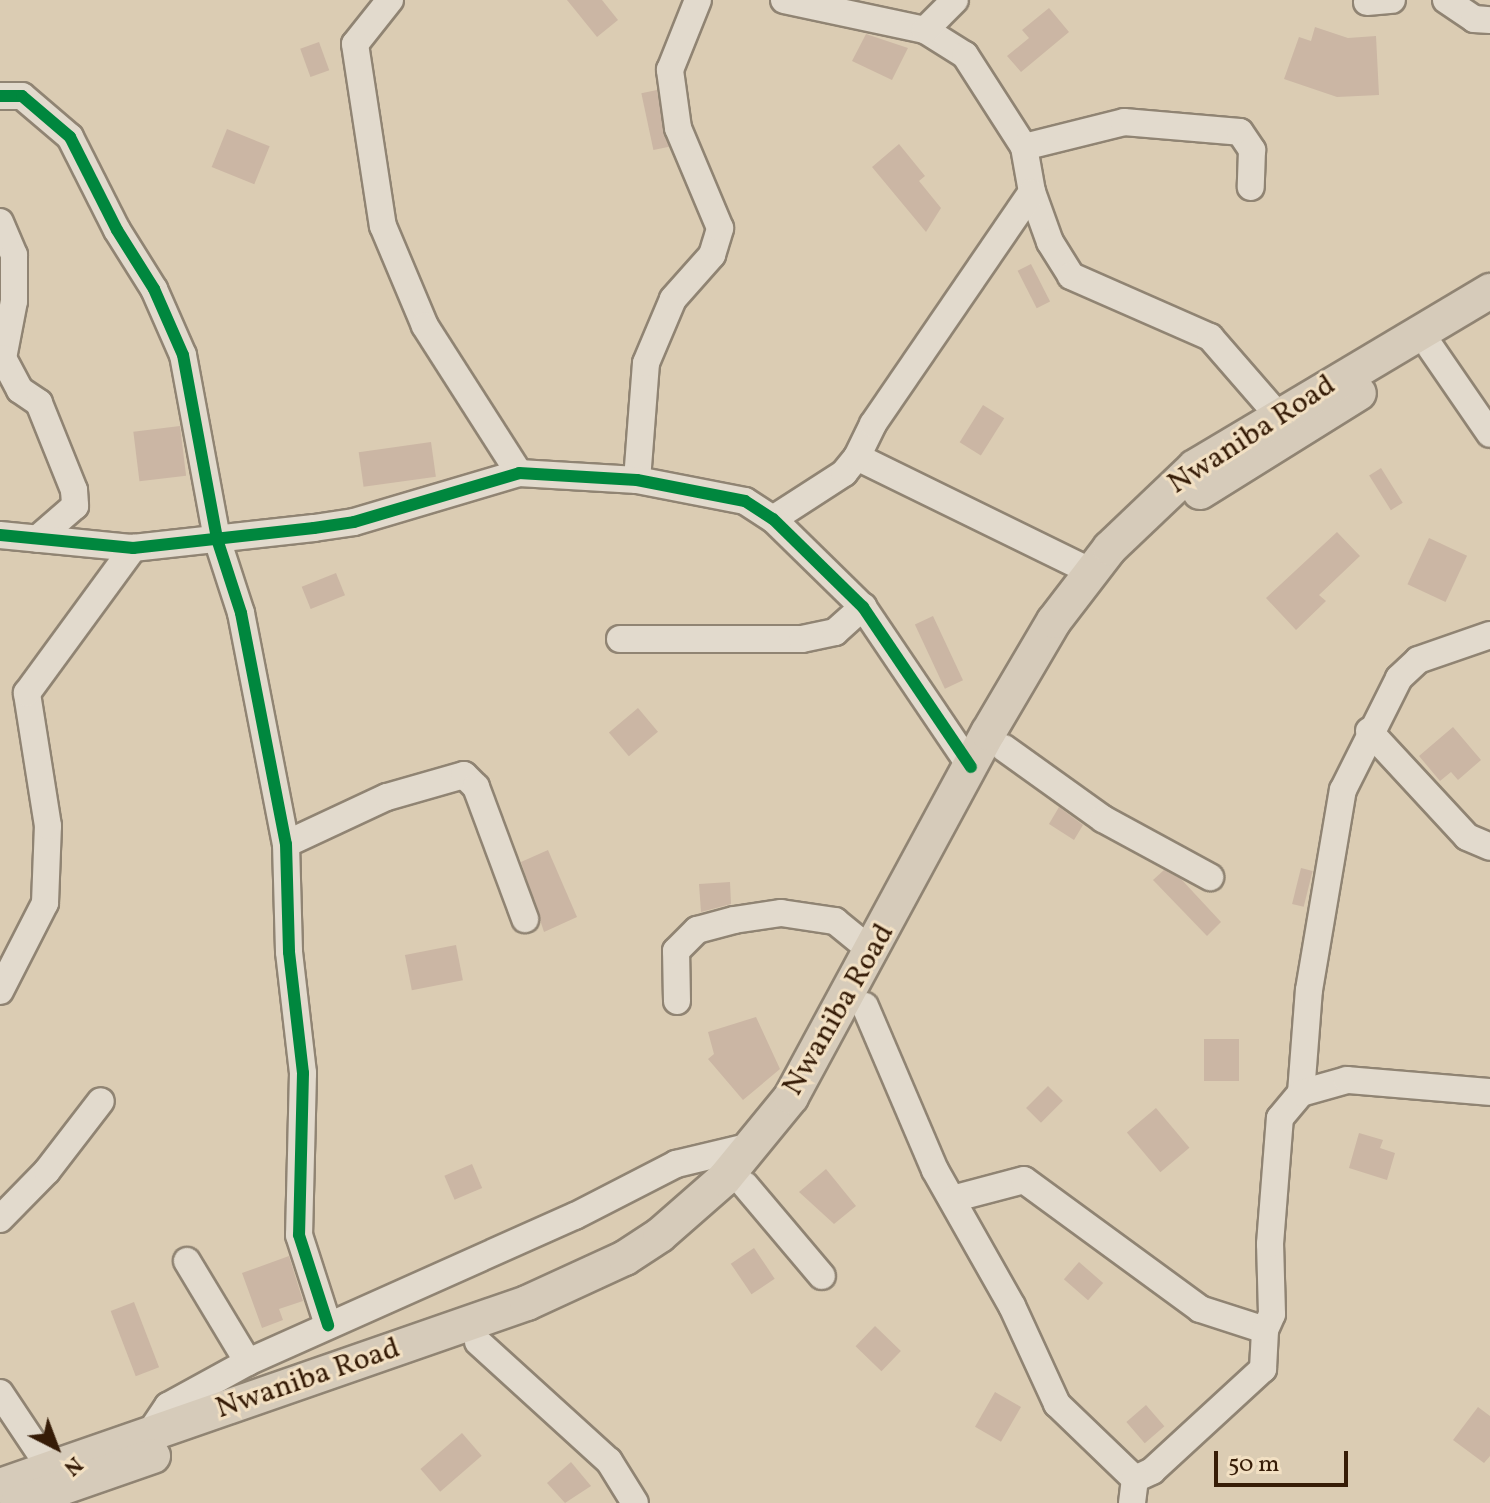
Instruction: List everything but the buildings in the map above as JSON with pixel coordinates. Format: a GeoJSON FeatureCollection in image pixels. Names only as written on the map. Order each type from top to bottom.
{"type":"FeatureCollection","features":[{"type":"Feature","properties":{"kind":"main road","name":"Nwaniba Road"},"geometry":{"type":"LineString","coordinates":[[0,1486],[48,1465],[149,1434],[527,1303],[593,1274],[660,1235],[755,1145],[791,1097],[873,952],[971,767],[1054,621],[1090,571],[1169,488],[1277,414],[1490,291]]}},
{"type":"Feature","properties":{"kind":"main road"},"geometry":{"type":"LineString","coordinates":[[18,1503],[538,1321],[631,1277],[674,1249],[745,1185],[800,1119],[865,1006],[1004,748],[1090,602],[1160,526],[1212,484],[1431,348],[1490,316]]}},
{"type":"Feature","properties":{"kind":"street"},"geometry":{"type":"LineString","coordinates":[[390,0],[355,44],[383,226],[425,326],[519,473]]}},
{"type":"Feature","properties":{"kind":"street"},"geometry":{"type":"LineString","coordinates":[[637,480],[646,363],[673,299],[712,255],[720,228],[678,128],[670,70],[698,0]]}},
{"type":"Feature","properties":{"kind":"street"},"geometry":{"type":"LineString","coordinates":[[784,0],[925,30],[965,55],[1024,147],[1032,192],[1050,242],[1071,276],[1210,337],[1277,414]]}},
{"type":"Feature","properties":{"kind":"street"},"geometry":{"type":"LineString","coordinates":[[925,30],[955,0]]}},
{"type":"Feature","properties":{"kind":"street"},"geometry":{"type":"LineString","coordinates":[[1446,0],[1474,19],[1490,20]]}},
{"type":"Feature","properties":{"kind":"street"},"geometry":{"type":"LineString","coordinates":[[0,96],[22,96],[70,137],[117,230],[154,289],[183,355],[217,539],[241,613],[286,844],[289,952],[303,1073],[299,1235],[328,1325]]}},
{"type":"Feature","properties":{"kind":"street"},"geometry":{"type":"LineString","coordinates":[[1024,147],[1124,122],[1240,132],[1252,150],[1251,187]]}},
{"type":"Feature","properties":{"kind":"street"},"geometry":{"type":"LineString","coordinates":[[773,519],[844,473],[857,457],[873,424],[1032,192]]}},
{"type":"Feature","properties":{"kind":"street"},"geometry":{"type":"LineString","coordinates":[[0,222],[14,255],[14,301],[3,358],[20,390],[39,403],[74,490],[75,506],[37,539]]}},
{"type":"Feature","properties":{"kind":"street"},"geometry":{"type":"LineString","coordinates":[[1431,348],[1490,434]]}},
{"type":"Feature","properties":{"kind":"street"},"geometry":{"type":"LineString","coordinates":[[857,457],[1090,571]]}},
{"type":"Feature","properties":{"kind":"street"},"geometry":{"type":"LineString","coordinates":[[0,535],[133,548],[217,539],[354,522],[519,473],[637,480],[745,501],[773,519],[863,607],[971,767]]}},
{"type":"Feature","properties":{"kind":"street"},"geometry":{"type":"LineString","coordinates":[[0,991],[45,903],[48,826],[27,693],[133,548]]}},
{"type":"Feature","properties":{"kind":"street"},"geometry":{"type":"LineString","coordinates":[[620,639],[802,639],[835,632],[863,607]]}},
{"type":"Feature","properties":{"kind":"street"},"geometry":{"type":"LineString","coordinates":[[1301,1093],[1309,990],[1343,790],[1369,731],[1399,678],[1418,660],[1490,635]]}},
{"type":"Feature","properties":{"kind":"street"},"geometry":{"type":"LineString","coordinates":[[1369,731],[1467,837],[1490,847]]}},
{"type":"Feature","properties":{"kind":"street"},"geometry":{"type":"LineString","coordinates":[[1004,748],[1103,819],[1210,877]]}},
{"type":"Feature","properties":{"kind":"street"},"geometry":{"type":"LineString","coordinates":[[286,844],[387,797],[452,774],[464,775],[476,787],[525,919]]}},
{"type":"Feature","properties":{"kind":"street"},"geometry":{"type":"LineString","coordinates":[[677,1001],[676,951],[697,930],[734,920],[781,913],[835,921],[873,952]]}},
{"type":"Feature","properties":{"kind":"street"},"geometry":{"type":"LineString","coordinates":[[865,1006],[952,1199],[1012,1306],[1057,1404],[1134,1491],[1263,1369],[1265,1330],[1272,1314],[1270,1244],[1280,1118],[1301,1093],[1347,1080],[1490,1092]]}},
{"type":"Feature","properties":{"kind":"street"},"geometry":{"type":"LineString","coordinates":[[0,1219],[47,1171],[101,1101]]}},
{"type":"Feature","properties":{"kind":"street"},"geometry":{"type":"LineString","coordinates":[[149,1434],[168,1406],[248,1362],[575,1216],[676,1164],[717,1150],[755,1145]]}},
{"type":"Feature","properties":{"kind":"street"},"geometry":{"type":"LineString","coordinates":[[952,1199],[1024,1180],[1200,1309],[1265,1330]]}},
{"type":"Feature","properties":{"kind":"street"},"geometry":{"type":"LineString","coordinates":[[745,1185],[822,1276]]}},
{"type":"Feature","properties":{"kind":"street"},"geometry":{"type":"LineString","coordinates":[[187,1261],[248,1362]]}},
{"type":"Feature","properties":{"kind":"street"},"geometry":{"type":"LineString","coordinates":[[478,1342],[609,1461],[635,1503]]}},
{"type":"Feature","properties":{"kind":"street"},"geometry":{"type":"LineString","coordinates":[[0,1393],[48,1465]]}},
{"type":"Feature","properties":{"kind":"cycle path"},"geometry":{"type":"LineString","coordinates":[[0,96],[22,96],[70,137],[117,230],[154,289],[183,355],[217,539],[241,613],[286,844],[289,952],[303,1073],[299,1235],[328,1325]]}},
{"type":"Feature","properties":{"kind":"cycle path"},"geometry":{"type":"LineString","coordinates":[[0,535],[133,548],[314,528],[354,522],[519,473],[637,480],[745,501],[773,519],[863,607],[971,767]]}}]}
